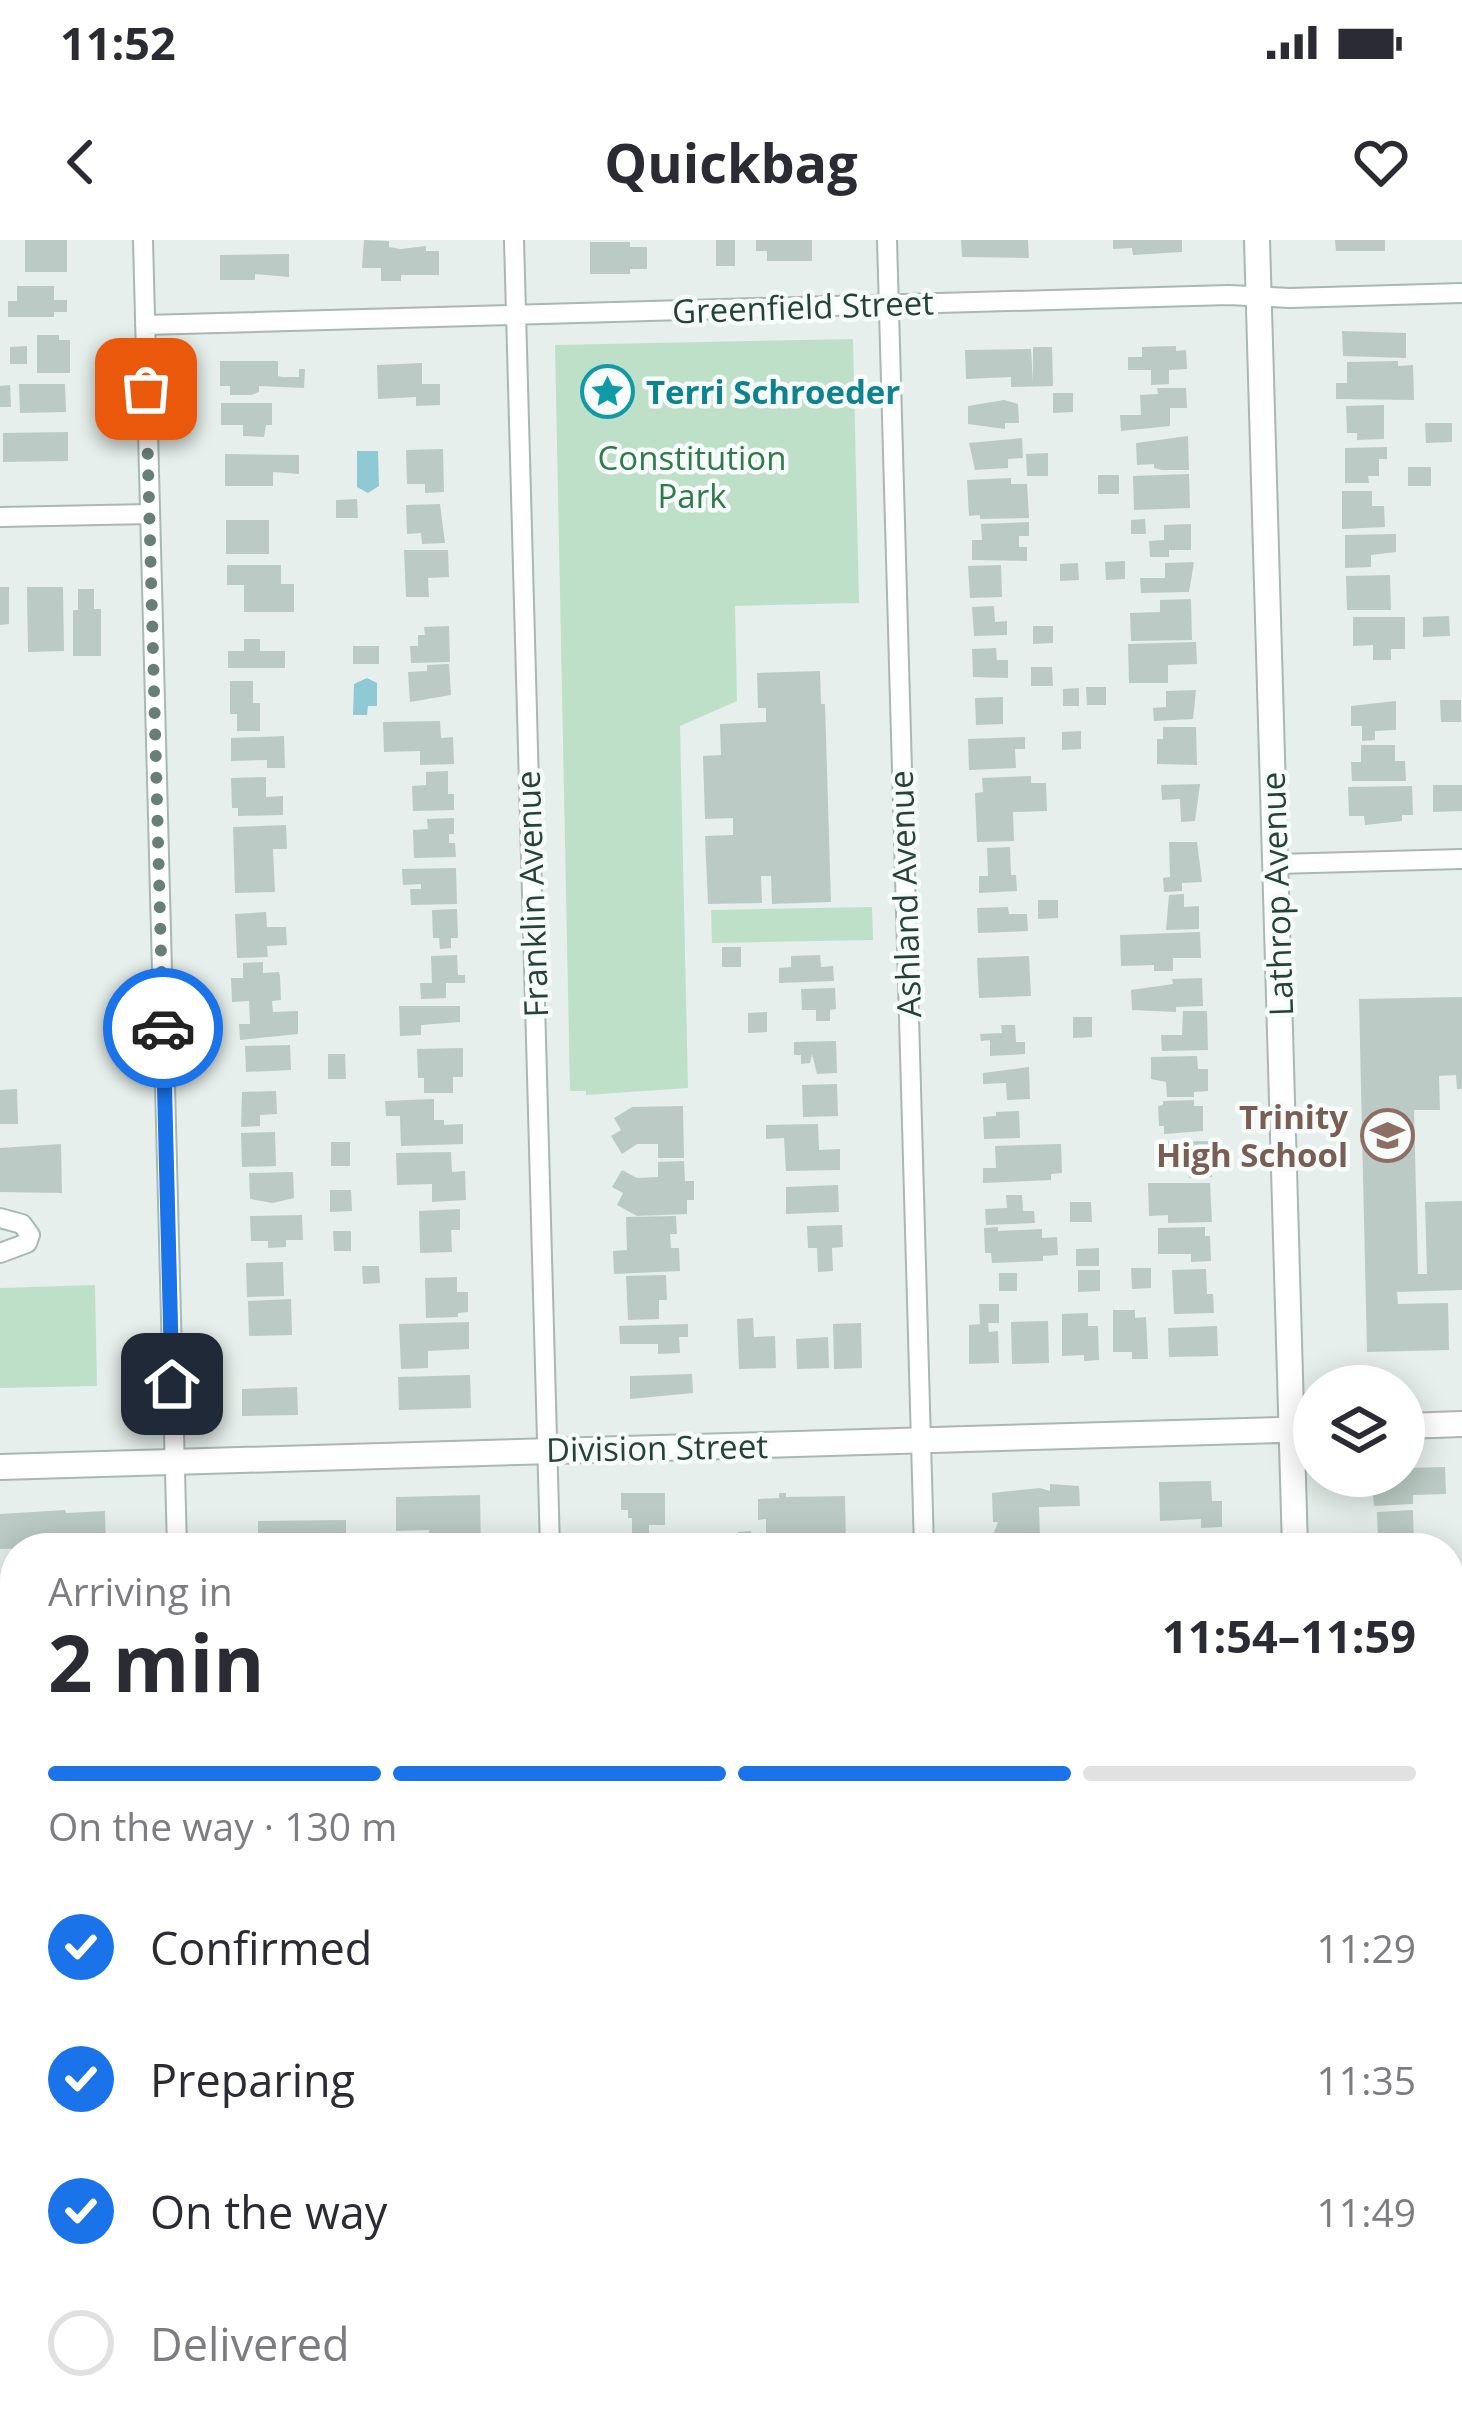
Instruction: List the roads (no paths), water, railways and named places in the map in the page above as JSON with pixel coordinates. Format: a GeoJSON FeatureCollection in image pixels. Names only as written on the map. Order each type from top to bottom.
{"type":"FeatureCollection","features":[{"type":"Feature","properties":{"kind":"street"},"geometry":{"type":"LineString","coordinates":[[142,240],[176,1533]]}},
{"type":"Feature","properties":{"kind":"street","name":"Franklin Avenue"},"geometry":{"type":"LineString","coordinates":[[514,240],[550,1533]]}},
{"type":"Feature","properties":{"kind":"street","name":"Ashland Avenue"},"geometry":{"type":"LineString","coordinates":[[886,240],[924,1533]]}},
{"type":"Feature","properties":{"kind":"street","name":"Lathrop Avenue"},"geometry":{"type":"LineString","coordinates":[[1257,240],[1276,864],[1300,1365]]}},
{"type":"Feature","properties":{"kind":"street","name":"Greenfield Street"},"geometry":{"type":"LineString","coordinates":[[145,325],[1462,293]]}},
{"type":"Feature","properties":{"kind":"street"},"geometry":{"type":"LineString","coordinates":[[0,517],[150,514]]}},
{"type":"Feature","properties":{"kind":"street"},"geometry":{"type":"LineString","coordinates":[[1276,864],[1462,859]]}},
{"type":"Feature","properties":{"kind":"street"},"geometry":{"type":"LineString","coordinates":[[0,1218],[22,1224],[30,1235],[27,1243],[0,1253]]}},
{"type":"Feature","properties":{"kind":"street"},"geometry":{"type":"LineString","coordinates":[[1425,1425],[1462,1424]]}},
{"type":"Feature","properties":{"kind":"street","name":"Division Street"},"geometry":{"type":"LineString","coordinates":[[0,1467],[1293,1429]]}},
{"type":"Feature","properties":{"kind":"street","name":"Lathrop Avenue"},"geometry":{"type":"LineString","coordinates":[[1296,1533],[1298,1497]]}},
{"type":"Feature","properties":{"kind":"water"},"geometry":{"type":"Polygon","coordinates":[[[357,451],[378,451],[379,486],[368,493],[357,487],[357,451]]]}},
{"type":"Feature","properties":{"kind":"water"},"geometry":{"type":"Polygon","coordinates":[[[367,678],[377,683],[377,706],[368,706],[367,715],[353,715],[354,684],[367,678]]]}},
{"type":"Feature","properties":{"kind":"place","name":"Terri Schroeder"},"geometry":{"type":"Point","coordinates":[607,392]}},
{"type":"Feature","properties":{"kind":"place","name":"Trinity High School"},"geometry":{"type":"Point","coordinates":[1387,1136]}},
{"type":"Feature","properties":{"kind":"park label","name":"Constitution Park"},"geometry":{"type":"Point","coordinates":[692,477]}}]}
